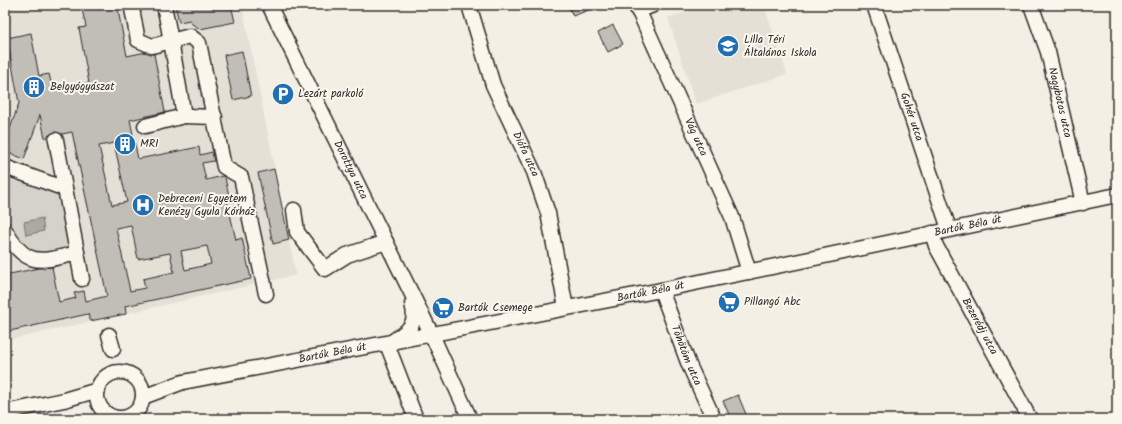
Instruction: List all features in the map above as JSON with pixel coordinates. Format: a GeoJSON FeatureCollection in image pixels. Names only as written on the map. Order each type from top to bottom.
{"type":"FeatureCollection","features":[{"type":"Feature","properties":{"kind":"street"},"geometry":{"type":"LineString","coordinates":[[136,5],[132,9],[138,40],[152,46],[190,36],[199,42],[224,167],[241,177],[266,294]]}},
{"type":"Feature","properties":{"kind":"street"},"geometry":{"type":"LineString","coordinates":[[164,5],[184,116]]}},
{"type":"Feature","properties":{"kind":"street","name":"Dorottya utca"},"geometry":{"type":"LineString","coordinates":[[270,5],[432,335],[470,419]]}},
{"type":"Feature","properties":{"kind":"street","name":"Diófa utca"},"geometry":{"type":"LineString","coordinates":[[469,5],[493,85],[534,172],[548,213],[566,308]]}},
{"type":"Feature","properties":{"kind":"street"},"geometry":{"type":"LineString","coordinates":[[637,8],[653,5]]}},
{"type":"Feature","properties":{"kind":"street","name":"Gohér utca"},"geometry":{"type":"LineString","coordinates":[[874,5],[949,229]]}},
{"type":"Feature","properties":{"kind":"street","name":"Nagybotos utca"},"geometry":{"type":"LineString","coordinates":[[1031,5],[1048,52],[1083,203]]}},
{"type":"Feature","properties":{"kind":"street","name":"Vág utca"},"geometry":{"type":"LineString","coordinates":[[637,8],[732,217],[749,272]]}},
{"type":"Feature","properties":{"kind":"street"},"geometry":{"type":"LineString","coordinates":[[145,126],[184,116],[215,117]]}},
{"type":"Feature","properties":{"kind":"street"},"geometry":{"type":"LineString","coordinates":[[56,140],[82,279]]}},
{"type":"Feature","properties":{"kind":"street"},"geometry":{"type":"LineString","coordinates":[[5,166],[65,189]]}},
{"type":"Feature","properties":{"kind":"street","name":"Bartók Béla út"},"geometry":{"type":"LineString","coordinates":[[183,382],[389,344],[661,290],[1117,195]]}},
{"type":"Feature","properties":{"kind":"street"},"geometry":{"type":"LineString","coordinates":[[294,210],[297,232],[325,269],[346,255],[386,242]]}},
{"type":"Feature","properties":{"kind":"street"},"geometry":{"type":"LineString","coordinates":[[5,230],[12,244],[22,253],[33,259],[43,261],[77,253]]}},
{"type":"Feature","properties":{"kind":"street","name":"Bezerédj utca"},"geometry":{"type":"LineString","coordinates":[[932,233],[943,259],[1030,419]]}},
{"type":"Feature","properties":{"kind":"street"},"geometry":{"type":"LineString","coordinates":[[407,286],[415,311],[414,321],[410,328],[389,344],[416,419]]}},
{"type":"Feature","properties":{"kind":"street","name":"Töhötöm utca"},"geometry":{"type":"LineString","coordinates":[[661,290],[689,365],[714,419]]}},
{"type":"Feature","properties":{"kind":"street"},"geometry":{"type":"LineString","coordinates":[[109,335],[113,350]]}},
{"type":"Feature","properties":{"kind":"street"},"geometry":{"type":"LineString","coordinates":[[64,400],[82,400],[99,405],[110,416],[133,417],[143,397],[139,382],[134,376],[119,372],[106,377],[98,390],[99,405]]}},
{"type":"Feature","properties":{"kind":"street"},"geometry":{"type":"LineString","coordinates":[[139,382],[183,382]]}},
{"type":"Feature","properties":{"kind":"street"},"geometry":{"type":"LineString","coordinates":[[143,397],[183,382]]}},
{"type":"Feature","properties":{"kind":"street"},"geometry":{"type":"LineString","coordinates":[[5,412],[64,400],[98,390]]}},
{"type":"Feature","properties":{"kind":"shaded area","name":"Debreceni Egyetem Kenézy Gyula Kórház"},"geometry":{"type":"Polygon","coordinates":[[[5,5],[242,5],[296,275],[5,341],[5,5]]]}},
{"type":"Feature","properties":{"kind":"shaded area","name":"Lilla Téri Általános Iskola"},"geometry":{"type":"Polygon","coordinates":[[[706,5],[764,5],[787,74],[696,104],[668,18],[706,5]]]}},
{"type":"Feature","properties":{"kind":"shaded area"},"geometry":{"type":"Polygon","coordinates":[[[5,174],[63,196],[73,250],[40,257],[28,254],[8,225],[5,204],[5,174]]]}},
{"type":"Feature","properties":{"kind":"shaded area"},"geometry":{"type":"Polygon","coordinates":[[[42,218],[44,231],[26,235],[24,222],[42,218]]]}},
{"type":"Feature","properties":{"kind":"building"},"geometry":{"type":"Polygon","coordinates":[[[81,5],[94,5],[94,8],[117,5],[127,56],[146,52],[154,54],[165,112],[130,120],[138,159],[199,147],[200,155],[212,152],[214,161],[202,163],[206,180],[223,176],[225,178],[230,200],[227,201],[236,240],[242,238],[251,279],[125,306],[126,314],[90,321],[88,314],[5,332],[5,275],[52,267],[59,302],[76,298],[74,293],[84,291],[86,301],[107,296],[72,132],[62,134],[54,132],[45,138],[40,115],[24,159],[5,151],[5,143],[19,103],[7,38],[31,33],[39,76],[49,74],[53,90],[89,83],[79,28],[86,27],[81,5]],[[114,143],[99,146],[112,205],[127,202],[114,143]],[[131,225],[116,228],[130,291],[145,288],[143,279],[174,272],[170,253],[138,259],[131,225]],[[207,246],[181,251],[185,270],[211,264],[207,246]]]}},
{"type":"Feature","properties":{"kind":"building"},"geometry":{"type":"Polygon","coordinates":[[[175,5],[231,5],[235,22],[200,29],[192,24],[190,20],[179,22],[175,5]]]}},
{"type":"Feature","properties":{"kind":"building"},"geometry":{"type":"Polygon","coordinates":[[[568,5],[598,5],[599,6],[573,16],[568,5]]]}},
{"type":"Feature","properties":{"kind":"building"},"geometry":{"type":"Polygon","coordinates":[[[613,25],[623,44],[608,52],[598,33],[613,25]]]}},
{"type":"Feature","properties":{"kind":"building"},"geometry":{"type":"Polygon","coordinates":[[[242,51],[251,96],[233,100],[224,55],[242,51]]]}},
{"type":"Feature","properties":{"kind":"building"},"geometry":{"type":"Polygon","coordinates":[[[274,169],[289,240],[273,244],[258,173],[274,169]]]}},
{"type":"Feature","properties":{"kind":"building"},"geometry":{"type":"Polygon","coordinates":[[[738,395],[748,419],[731,419],[723,401],[738,395]]]}},
{"type":"Feature","properties":{"kind":"place","name":"Lilla Téri Általános Iskola"},"geometry":{"type":"Point","coordinates":[728,46]}},
{"type":"Feature","properties":{"kind":"place","name":"Belgyógyászat"},"geometry":{"type":"Point","coordinates":[34,87]}},
{"type":"Feature","properties":{"kind":"place","name":"Lezárt parkoló"},"geometry":{"type":"Point","coordinates":[283,94]}},
{"type":"Feature","properties":{"kind":"place","name":"MRI"},"geometry":{"type":"Point","coordinates":[125,144]}},
{"type":"Feature","properties":{"kind":"place","name":"Debreceni Egyetem Kenézy Gyula Kórház"},"geometry":{"type":"Point","coordinates":[143,205]}},
{"type":"Feature","properties":{"kind":"place","name":"Pillangó Abc"},"geometry":{"type":"Point","coordinates":[729,302]}},
{"type":"Feature","properties":{"kind":"place","name":"Bartók Csemege"},"geometry":{"type":"Point","coordinates":[443,308]}}]}
